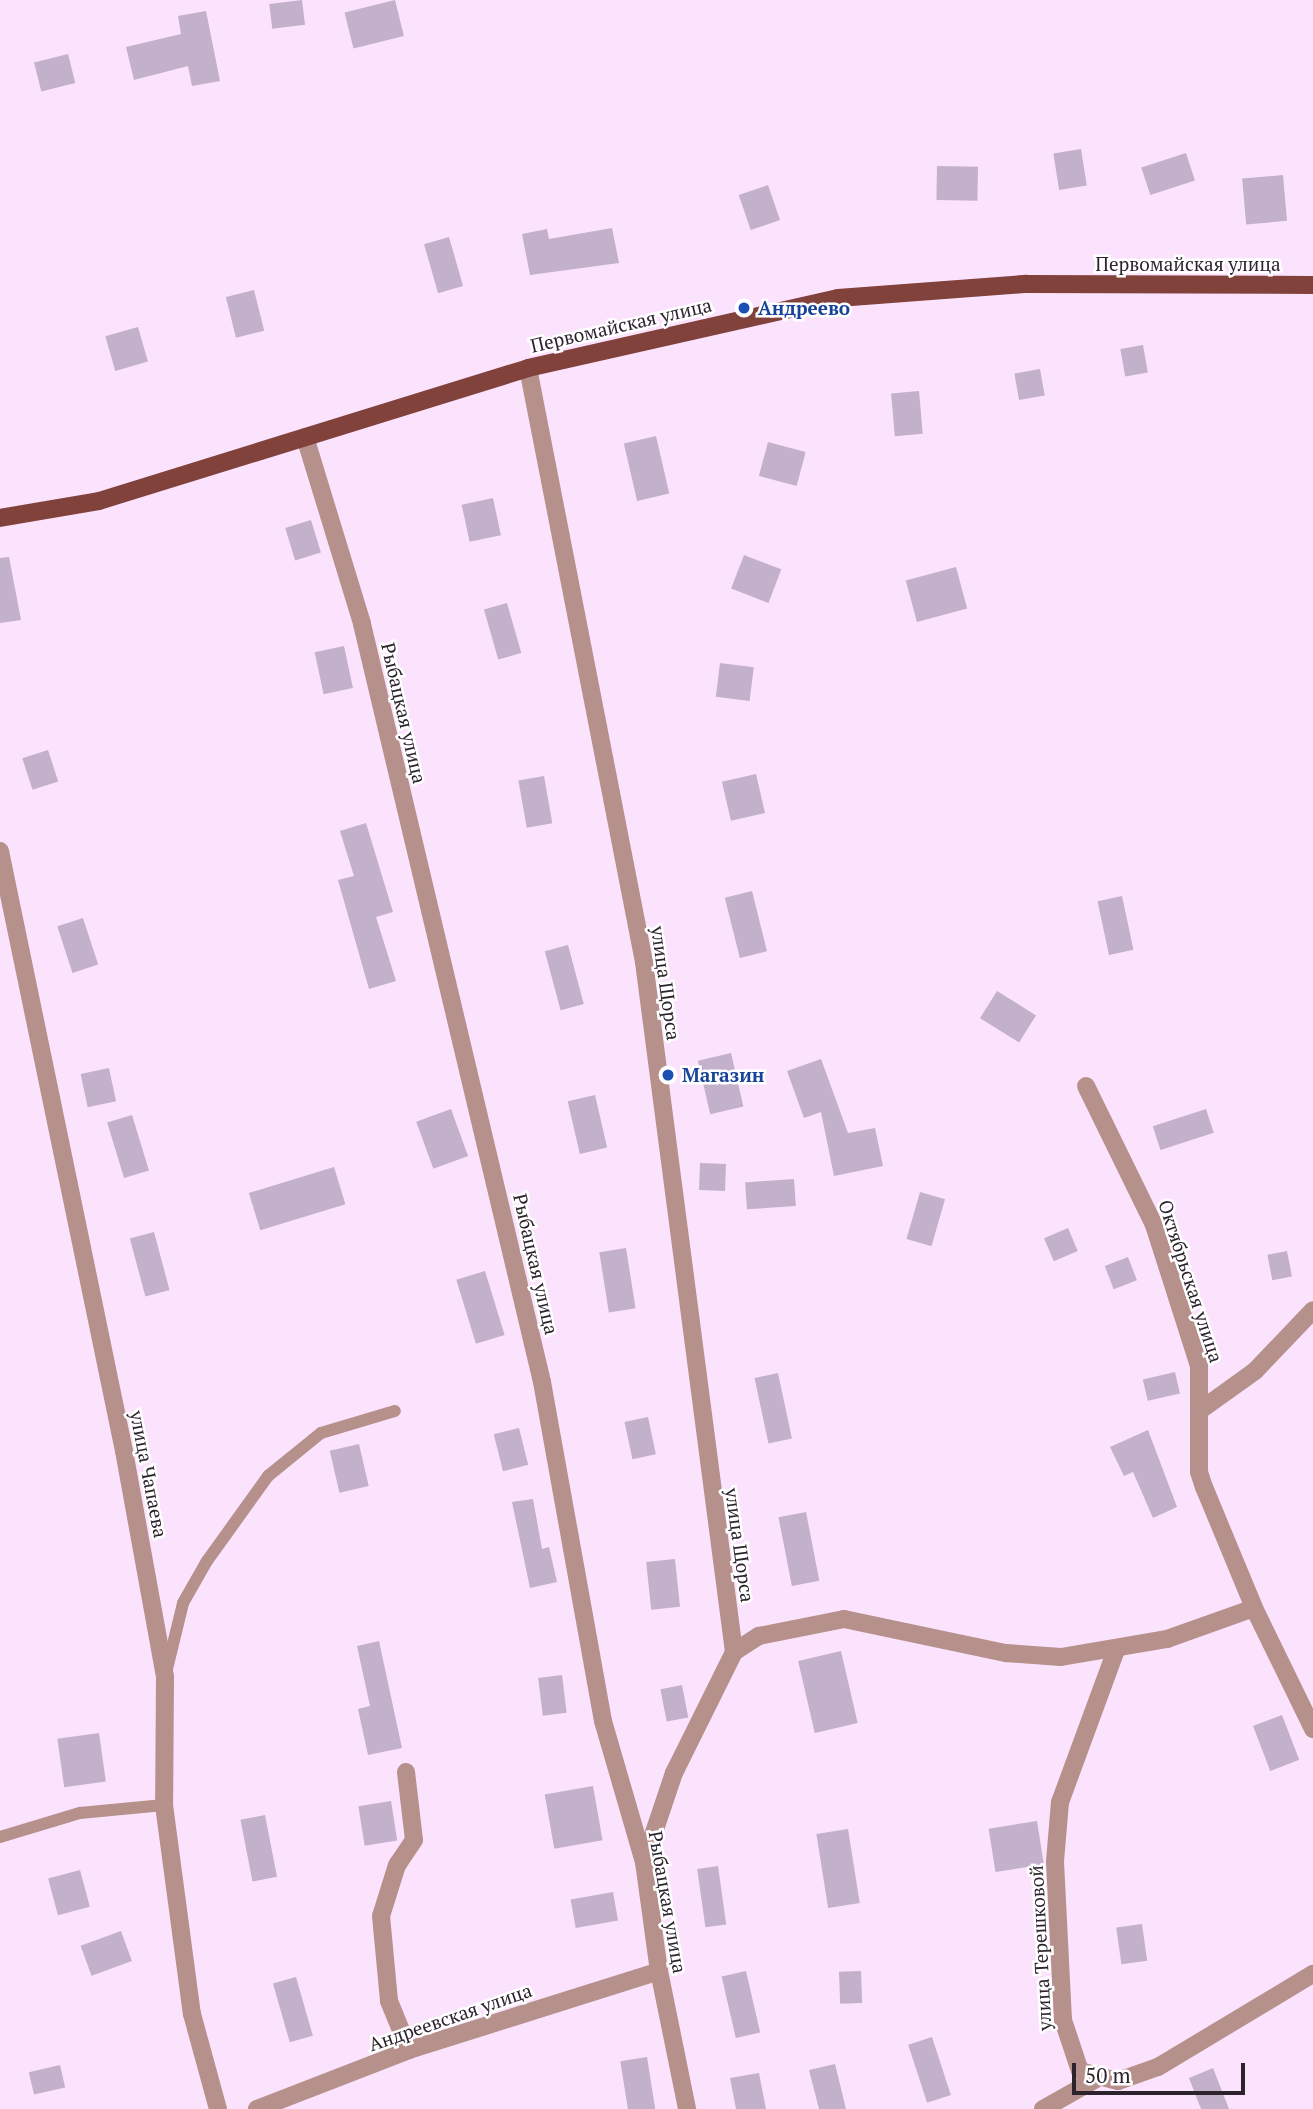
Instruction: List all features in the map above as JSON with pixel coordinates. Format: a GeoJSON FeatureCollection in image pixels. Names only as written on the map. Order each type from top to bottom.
{"type":"FeatureCollection","features":[{"type":"Feature","properties":{"kind":"main road","name":"Первомайская улица"},"geometry":{"type":"LineString","coordinates":[[0,518],[99,501],[528,368],[748,316],[838,299],[916,290],[1026,284],[1313,285]]}},
{"type":"Feature","properties":{"kind":"street","name":"улица Щорса"},"geometry":{"type":"LineString","coordinates":[[528,368],[644,962],[734,1651]]}},
{"type":"Feature","properties":{"kind":"street","name":"Рыбацкая улица"},"geometry":{"type":"LineString","coordinates":[[305,438],[362,624],[539,1368],[603,1721],[644,1862],[659,1972],[687,2109]]}},
{"type":"Feature","properties":{"kind":"street","name":"улица Чапаева"},"geometry":{"type":"LineString","coordinates":[[0,851],[124,1451],[165,1677],[164,1805],[192,2014],[218,2109]]}},
{"type":"Feature","properties":{"kind":"street","name":"Октябрьская улица"},"geometry":{"type":"LineString","coordinates":[[1086,1086],[1154,1225],[1199,1366],[1202,1409],[1199,1472],[1254,1608],[1313,1730]]}},
{"type":"Feature","properties":{"kind":"street"},"geometry":{"type":"LineString","coordinates":[[1202,1409],[1255,1371],[1313,1310]]}},
{"type":"Feature","properties":{"kind":"street"},"geometry":{"type":"LineString","coordinates":[[644,1862],[674,1773],[734,1651],[778,1630],[845,1619],[1006,1653],[1061,1657],[1116,1650],[1167,1639],[1254,1608]]}},
{"type":"Feature","properties":{"kind":"street","name":"улица Терешковой"},"geometry":{"type":"LineString","coordinates":[[1096,2079],[1080,2071],[1068,2045],[1055,1862],[1060,1802],[1116,1650]]}},
{"type":"Feature","properties":{"kind":"street"},"geometry":{"type":"LineString","coordinates":[[406,1772],[414,1840],[397,1865],[381,1916],[389,2001],[409,2050]]}},
{"type":"Feature","properties":{"kind":"street","name":"Андреевская улица"},"geometry":{"type":"LineString","coordinates":[[257,2109],[409,2050],[659,1972]]}},
{"type":"Feature","properties":{"kind":"street"},"geometry":{"type":"LineString","coordinates":[[1043,2109],[1096,2079],[1118,2081],[1158,2067],[1313,1974]]}},
{"type":"Feature","properties":{"kind":"lane"},"geometry":{"type":"LineString","coordinates":[[165,1677],[183,1603],[206,1561],[268,1476],[321,1433],[395,1411]]}},
{"type":"Feature","properties":{"kind":"lane"},"geometry":{"type":"LineString","coordinates":[[0,1837],[79,1813],[164,1805]]}},
{"type":"Feature","properties":{"kind":"building"},"geometry":{"type":"Polygon","coordinates":[[[302,0],[305,25],[272,29],[269,4],[302,0]]]}},
{"type":"Feature","properties":{"kind":"building"},"geometry":{"type":"Polygon","coordinates":[[[395,0],[404,36],[353,48],[345,13],[395,0]]]}},
{"type":"Feature","properties":{"kind":"building"},"geometry":{"type":"Polygon","coordinates":[[[206,11],[220,81],[192,86],[188,66],[134,80],[126,47],[181,34],[178,16],[206,11]]]}},
{"type":"Feature","properties":{"kind":"building"},"geometry":{"type":"Polygon","coordinates":[[[68,54],[75,83],[41,92],[34,62],[68,54]]]}},
{"type":"Feature","properties":{"kind":"building"},"geometry":{"type":"Polygon","coordinates":[[[1081,149],[1087,186],[1059,190],[1053,153],[1081,149]]]}},
{"type":"Feature","properties":{"kind":"building"},"geometry":{"type":"Polygon","coordinates":[[[1186,153],[1195,181],[1150,195],[1141,168],[1186,153]]]}},
{"type":"Feature","properties":{"kind":"building"},"geometry":{"type":"Polygon","coordinates":[[[937,166],[978,167],[977,201],[936,200],[937,166]]]}},
{"type":"Feature","properties":{"kind":"building"},"geometry":{"type":"Polygon","coordinates":[[[1283,175],[1287,221],[1246,224],[1242,179],[1283,175]]]}},
{"type":"Feature","properties":{"kind":"building"},"geometry":{"type":"Polygon","coordinates":[[[768,185],[780,220],[751,230],[739,195],[768,185]]]}},
{"type":"Feature","properties":{"kind":"building"},"geometry":{"type":"Polygon","coordinates":[[[612,228],[619,263],[530,275],[522,234],[547,229],[549,239],[612,228]]]}},
{"type":"Feature","properties":{"kind":"building"},"geometry":{"type":"Polygon","coordinates":[[[449,237],[463,286],[438,293],[424,244],[449,237]]]}},
{"type":"Feature","properties":{"kind":"building"},"geometry":{"type":"Polygon","coordinates":[[[254,290],[264,331],[236,338],[226,297],[254,290]]]}},
{"type":"Feature","properties":{"kind":"building"},"geometry":{"type":"Polygon","coordinates":[[[138,327],[148,362],[115,371],[105,336],[138,327]]]}},
{"type":"Feature","properties":{"kind":"building"},"geometry":{"type":"Polygon","coordinates":[[[1143,345],[1148,373],[1125,377],[1120,349],[1143,345]]]}},
{"type":"Feature","properties":{"kind":"building"},"geometry":{"type":"Polygon","coordinates":[[[1040,369],[1045,396],[1019,400],[1014,374],[1040,369]]]}},
{"type":"Feature","properties":{"kind":"building"},"geometry":{"type":"Polygon","coordinates":[[[919,391],[923,434],[895,436],[891,393],[919,391]]]}},
{"type":"Feature","properties":{"kind":"building"},"geometry":{"type":"Polygon","coordinates":[[[656,436],[669,493],[637,501],[624,443],[656,436]]]}},
{"type":"Feature","properties":{"kind":"building"},"geometry":{"type":"Polygon","coordinates":[[[768,442],[806,452],[797,486],[759,476],[768,442]]]}},
{"type":"Feature","properties":{"kind":"building"},"geometry":{"type":"Polygon","coordinates":[[[493,498],[501,535],[470,542],[462,505],[493,498]]]}},
{"type":"Feature","properties":{"kind":"building"},"geometry":{"type":"Polygon","coordinates":[[[311,520],[321,553],[295,560],[285,528],[311,520]]]}},
{"type":"Feature","properties":{"kind":"building"},"geometry":{"type":"Polygon","coordinates":[[[744,555],[781,569],[768,603],[731,589],[744,555]]]}},
{"type":"Feature","properties":{"kind":"building"},"geometry":{"type":"Polygon","coordinates":[[[9,557],[21,620],[0,623],[0,558],[9,557]]]}},
{"type":"Feature","properties":{"kind":"building"},"geometry":{"type":"Polygon","coordinates":[[[956,567],[967,609],[917,622],[906,580],[956,567]]]}},
{"type":"Feature","properties":{"kind":"building"},"geometry":{"type":"Polygon","coordinates":[[[507,603],[521,653],[498,660],[484,610],[507,603]]]}},
{"type":"Feature","properties":{"kind":"building"},"geometry":{"type":"Polygon","coordinates":[[[344,646],[353,688],[324,694],[315,652],[344,646]]]}},
{"type":"Feature","properties":{"kind":"building"},"geometry":{"type":"Polygon","coordinates":[[[720,663],[754,667],[750,701],[716,697],[720,663]]]}},
{"type":"Feature","properties":{"kind":"building"},"geometry":{"type":"Polygon","coordinates":[[[48,750],[58,781],[33,790],[22,758],[48,750]]]}},
{"type":"Feature","properties":{"kind":"building"},"geometry":{"type":"Polygon","coordinates":[[[756,774],[765,813],[731,821],[722,782],[756,774]]]}},
{"type":"Feature","properties":{"kind":"building"},"geometry":{"type":"Polygon","coordinates":[[[544,776],[552,823],[527,828],[518,781],[544,776]]]}},
{"type":"Feature","properties":{"kind":"building"},"geometry":{"type":"Polygon","coordinates":[[[366,823],[393,912],[376,917],[396,981],[369,989],[338,880],[354,876],[340,831],[366,823]]]}},
{"type":"Feature","properties":{"kind":"building"},"geometry":{"type":"Polygon","coordinates":[[[752,891],[767,951],[740,958],[725,898],[752,891]]]}},
{"type":"Feature","properties":{"kind":"building"},"geometry":{"type":"Polygon","coordinates":[[[1122,896],[1133,950],[1109,955],[1098,901],[1122,896]]]}},
{"type":"Feature","properties":{"kind":"building"},"geometry":{"type":"Polygon","coordinates":[[[83,918],[98,965],[72,973],[57,926],[83,918]]]}},
{"type":"Feature","properties":{"kind":"building"},"geometry":{"type":"Polygon","coordinates":[[[568,945],[584,1004],[561,1010],[545,951],[568,945]]]}},
{"type":"Feature","properties":{"kind":"building"},"geometry":{"type":"Polygon","coordinates":[[[997,991],[1036,1015],[1019,1043],[980,1018],[997,991]]]}},
{"type":"Feature","properties":{"kind":"building"},"geometry":{"type":"Polygon","coordinates":[[[731,1053],[743,1107],[710,1114],[698,1061],[731,1053]]]}},
{"type":"Feature","properties":{"kind":"building"},"geometry":{"type":"Polygon","coordinates":[[[821,1059],[848,1133],[875,1128],[883,1166],[834,1176],[821,1112],[804,1118],[787,1071],[821,1059]]]}},
{"type":"Feature","properties":{"kind":"building"},"geometry":{"type":"Polygon","coordinates":[[[109,1068],[116,1101],[88,1107],[81,1074],[109,1068]]]}},
{"type":"Feature","properties":{"kind":"building"},"geometry":{"type":"Polygon","coordinates":[[[595,1095],[607,1148],[580,1154],[568,1101],[595,1095]]]}},
{"type":"Feature","properties":{"kind":"building"},"geometry":{"type":"Polygon","coordinates":[[[451,1109],[468,1156],[433,1169],[416,1122],[451,1109]]]}},
{"type":"Feature","properties":{"kind":"building"},"geometry":{"type":"Polygon","coordinates":[[[1206,1109],[1214,1133],[1160,1150],[1153,1126],[1206,1109]]]}},
{"type":"Feature","properties":{"kind":"building"},"geometry":{"type":"Polygon","coordinates":[[[132,1115],[149,1170],[124,1178],[107,1123],[132,1115]]]}},
{"type":"Feature","properties":{"kind":"building"},"geometry":{"type":"Polygon","coordinates":[[[700,1163],[726,1164],[725,1191],[699,1190],[700,1163]]]}},
{"type":"Feature","properties":{"kind":"building"},"geometry":{"type":"Polygon","coordinates":[[[334,1167],[345,1204],[260,1230],[249,1193],[334,1167]]]}},
{"type":"Feature","properties":{"kind":"building"},"geometry":{"type":"Polygon","coordinates":[[[794,1179],[796,1206],[747,1209],[745,1182],[794,1179]]]}},
{"type":"Feature","properties":{"kind":"building"},"geometry":{"type":"Polygon","coordinates":[[[920,1192],[945,1199],[931,1246],[906,1239],[920,1192]]]}},
{"type":"Feature","properties":{"kind":"building"},"geometry":{"type":"Polygon","coordinates":[[[1068,1228],[1078,1251],[1054,1261],[1044,1238],[1068,1228]]]}},
{"type":"Feature","properties":{"kind":"building"},"geometry":{"type":"Polygon","coordinates":[[[154,1232],[170,1290],[145,1296],[130,1238],[154,1232]]]}},
{"type":"Feature","properties":{"kind":"building"},"geometry":{"type":"Polygon","coordinates":[[[626,1248],[636,1308],[609,1312],[599,1252],[626,1248]]]}},
{"type":"Feature","properties":{"kind":"building"},"geometry":{"type":"Polygon","coordinates":[[[1287,1251],[1292,1277],[1272,1280],[1267,1255],[1287,1251]]]}},
{"type":"Feature","properties":{"kind":"building"},"geometry":{"type":"Polygon","coordinates":[[[1128,1257],[1137,1280],[1114,1289],[1105,1266],[1128,1257]]]}},
{"type":"Feature","properties":{"kind":"building"},"geometry":{"type":"Polygon","coordinates":[[[485,1271],[505,1335],[476,1344],[456,1280],[485,1271]]]}},
{"type":"Feature","properties":{"kind":"building"},"geometry":{"type":"Polygon","coordinates":[[[1175,1372],[1180,1393],[1148,1401],[1143,1379],[1175,1372]]]}},
{"type":"Feature","properties":{"kind":"building"},"geometry":{"type":"Polygon","coordinates":[[[778,1373],[792,1439],[768,1444],[755,1378],[778,1373]]]}},
{"type":"Feature","properties":{"kind":"building"},"geometry":{"type":"Polygon","coordinates":[[[648,1417],[656,1454],[632,1459],[625,1422],[648,1417]]]}},
{"type":"Feature","properties":{"kind":"building"},"geometry":{"type":"Polygon","coordinates":[[[519,1428],[528,1465],[503,1471],[494,1434],[519,1428]]]}},
{"type":"Feature","properties":{"kind":"building"},"geometry":{"type":"Polygon","coordinates":[[[1148,1430],[1177,1507],[1153,1518],[1133,1472],[1124,1476],[1110,1447],[1148,1430]]]}},
{"type":"Feature","properties":{"kind":"building"},"geometry":{"type":"Polygon","coordinates":[[[359,1444],[369,1486],[339,1493],[330,1451],[359,1444]]]}},
{"type":"Feature","properties":{"kind":"building"},"geometry":{"type":"Polygon","coordinates":[[[533,1499],[542,1549],[549,1547],[557,1582],[530,1588],[512,1502],[533,1499]]]}},
{"type":"Feature","properties":{"kind":"building"},"geometry":{"type":"Polygon","coordinates":[[[806,1512],[819,1581],[792,1586],[779,1517],[806,1512]]]}},
{"type":"Feature","properties":{"kind":"building"},"geometry":{"type":"Polygon","coordinates":[[[675,1559],[680,1607],[651,1610],[646,1562],[675,1559]]]}},
{"type":"Feature","properties":{"kind":"building"},"geometry":{"type":"Polygon","coordinates":[[[379,1641],[402,1748],[368,1755],[358,1709],[370,1706],[357,1646],[379,1641]]]}},
{"type":"Feature","properties":{"kind":"building"},"geometry":{"type":"Polygon","coordinates":[[[841,1651],[858,1723],[815,1733],[798,1661],[841,1651]]]}},
{"type":"Feature","properties":{"kind":"building"},"geometry":{"type":"Polygon","coordinates":[[[562,1675],[567,1713],[543,1716],[538,1678],[562,1675]]]}},
{"type":"Feature","properties":{"kind":"building"},"geometry":{"type":"Polygon","coordinates":[[[682,1685],[688,1717],[667,1722],[660,1689],[682,1685]]]}},
{"type":"Feature","properties":{"kind":"building"},"geometry":{"type":"Polygon","coordinates":[[[1282,1715],[1299,1760],[1270,1771],[1253,1726],[1282,1715]]]}},
{"type":"Feature","properties":{"kind":"building"},"geometry":{"type":"Polygon","coordinates":[[[99,1733],[106,1782],[64,1787],[57,1739],[99,1733]]]}},
{"type":"Feature","properties":{"kind":"building"},"geometry":{"type":"Polygon","coordinates":[[[593,1786],[603,1840],[554,1849],[545,1795],[593,1786]]]}},
{"type":"Feature","properties":{"kind":"building"},"geometry":{"type":"Polygon","coordinates":[[[391,1801],[397,1841],[365,1846],[358,1806],[391,1801]]]}},
{"type":"Feature","properties":{"kind":"building"},"geometry":{"type":"Polygon","coordinates":[[[265,1815],[277,1877],[252,1882],[240,1820],[265,1815]]]}},
{"type":"Feature","properties":{"kind":"building"},"geometry":{"type":"Polygon","coordinates":[[[1037,1821],[1044,1864],[995,1872],[989,1829],[1037,1821]]]}},
{"type":"Feature","properties":{"kind":"building"},"geometry":{"type":"Polygon","coordinates":[[[848,1829],[860,1903],[828,1908],[816,1834],[848,1829]]]}},
{"type":"Feature","properties":{"kind":"building"},"geometry":{"type":"Polygon","coordinates":[[[718,1866],[726,1924],[705,1927],[697,1869],[718,1866]]]}},
{"type":"Feature","properties":{"kind":"building"},"geometry":{"type":"Polygon","coordinates":[[[80,1870],[90,1907],[58,1915],[48,1879],[80,1870]]]}},
{"type":"Feature","properties":{"kind":"building"},"geometry":{"type":"Polygon","coordinates":[[[613,1892],[618,1921],[576,1928],[571,1899],[613,1892]]]}},
{"type":"Feature","properties":{"kind":"building"},"geometry":{"type":"Polygon","coordinates":[[[1142,1924],[1147,1961],[1121,1964],[1116,1928],[1142,1924]]]}},
{"type":"Feature","properties":{"kind":"building"},"geometry":{"type":"Polygon","coordinates":[[[121,1931],[132,1961],[92,1976],[81,1946],[121,1931]]]}},
{"type":"Feature","properties":{"kind":"building"},"geometry":{"type":"Polygon","coordinates":[[[746,1971],[760,2032],[736,2038],[722,1977],[746,1971]]]}},
{"type":"Feature","properties":{"kind":"building"},"geometry":{"type":"Polygon","coordinates":[[[861,1971],[862,2003],[840,2004],[839,1972],[861,1971]]]}},
{"type":"Feature","properties":{"kind":"building"},"geometry":{"type":"Polygon","coordinates":[[[296,1977],[313,2036],[290,2042],[273,1984],[296,1977]]]}},
{"type":"Feature","properties":{"kind":"building"},"geometry":{"type":"Polygon","coordinates":[[[932,2037],[951,2095],[927,2103],[908,2045],[932,2037]]]}},
{"type":"Feature","properties":{"kind":"building"},"geometry":{"type":"Polygon","coordinates":[[[647,2057],[655,2109],[628,2109],[620,2061],[647,2057]]]}},
{"type":"Feature","properties":{"kind":"building"},"geometry":{"type":"Polygon","coordinates":[[[835,2064],[846,2109],[819,2109],[809,2070],[835,2064]]]}},
{"type":"Feature","properties":{"kind":"building"},"geometry":{"type":"Polygon","coordinates":[[[60,2065],[65,2087],[34,2095],[29,2072],[60,2065]]]}},
{"type":"Feature","properties":{"kind":"building"},"geometry":{"type":"Polygon","coordinates":[[[1213,2068],[1229,2109],[1201,2109],[1189,2078],[1213,2068]]]}},
{"type":"Feature","properties":{"kind":"building"},"geometry":{"type":"Polygon","coordinates":[[[759,2073],[766,2109],[736,2109],[730,2078],[759,2073]]]}},
{"type":"Feature","properties":{"kind":"place","name":"Андреево"},"geometry":{"type":"Point","coordinates":[744,308]}},
{"type":"Feature","properties":{"kind":"place","name":"Магазин"},"geometry":{"type":"Point","coordinates":[668,1075]}}]}
